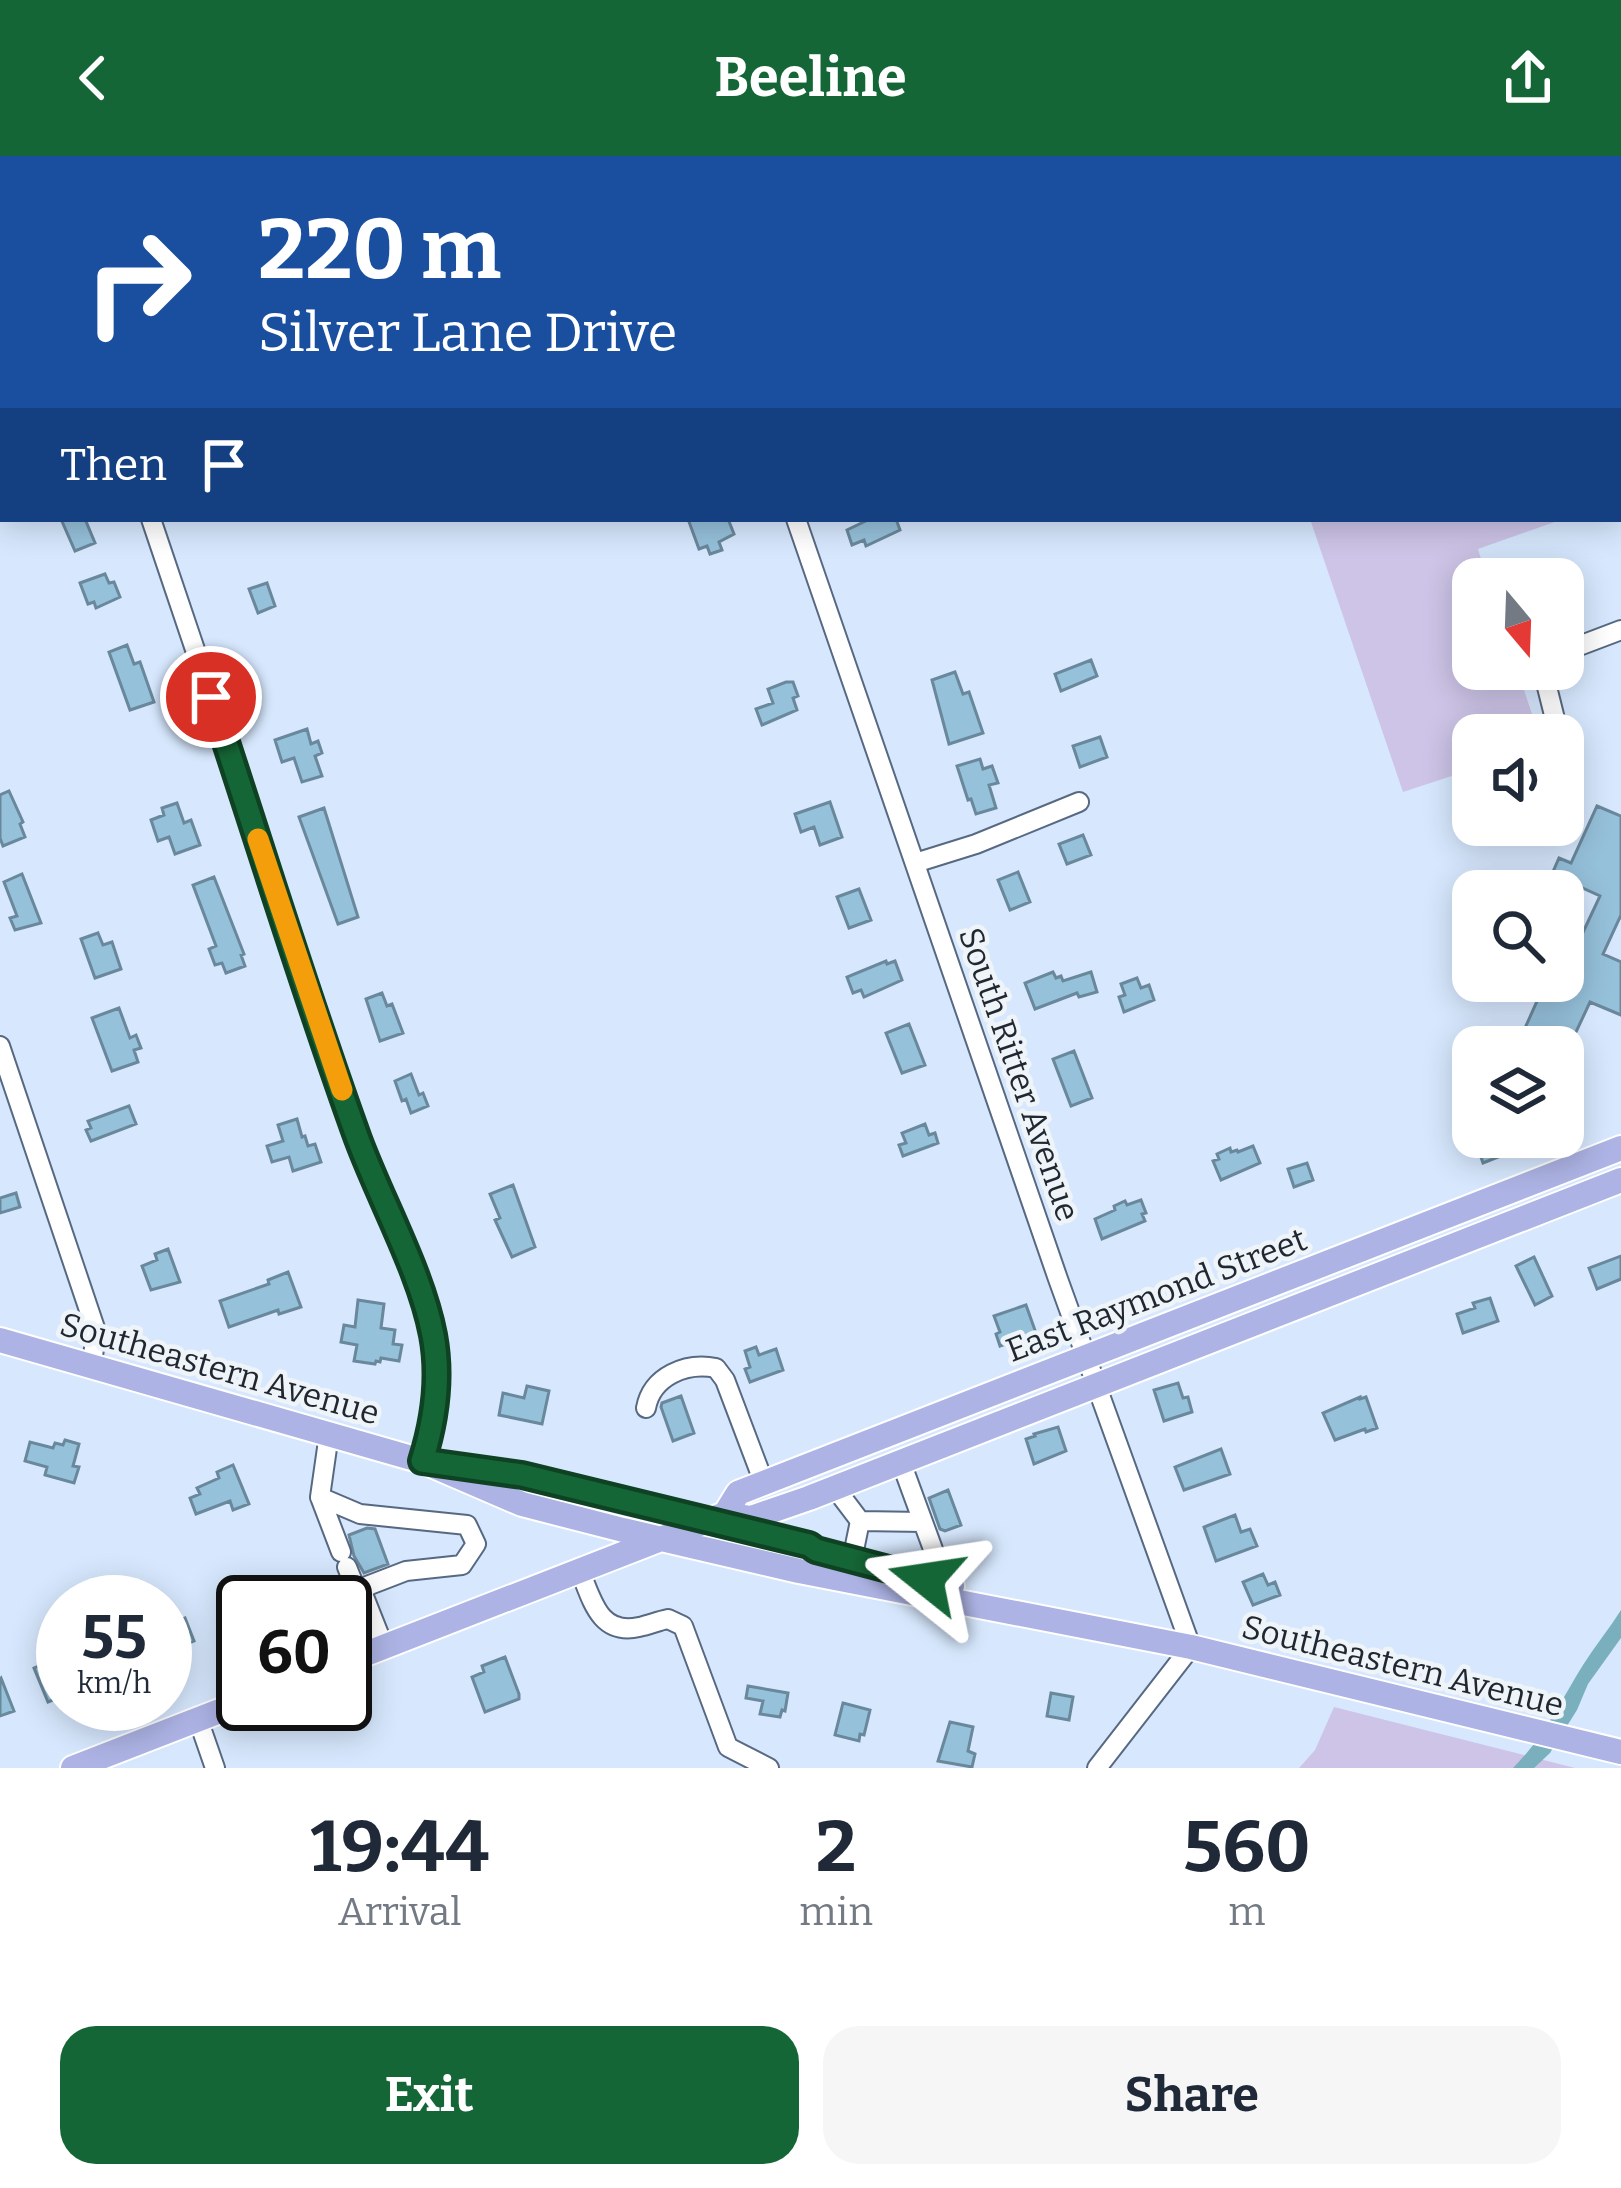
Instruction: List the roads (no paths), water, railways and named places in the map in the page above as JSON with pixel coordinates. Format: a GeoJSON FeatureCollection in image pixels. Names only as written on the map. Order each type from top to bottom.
{"type":"FeatureCollection","features":[{"type":"Feature","properties":{"kind":"main road","name":"East Raymond Street"},"geometry":{"type":"LineString","coordinates":[[716,1518],[738,1493],[1621,1148]]}},
{"type":"Feature","properties":{"kind":"main road","name":"East Raymond Street"},"geometry":{"type":"LineString","coordinates":[[372,1652],[659,1538],[716,1518],[751,1519],[836,1488],[1621,1180]]}},
{"type":"Feature","properties":{"kind":"main road","name":"Southeastern Avenue"},"geometry":{"type":"LineString","coordinates":[[0,1340],[422,1461],[522,1504],[575,1518],[799,1571],[1180,1645]]}},
{"type":"Feature","properties":{"kind":"main road","name":"Southeastern Avenue"},"geometry":{"type":"LineString","coordinates":[[422,1461],[522,1475],[716,1518],[816,1550],[1180,1645],[1621,1752]]}},
{"type":"Feature","properties":{"kind":"main road"},"geometry":{"type":"LineString","coordinates":[[809,1498],[804,1518],[809,1545]]}},
{"type":"Feature","properties":{"kind":"main road"},"geometry":{"type":"LineString","coordinates":[[575,1518],[582,1544],[580,1571]]}},
{"type":"Feature","properties":{"kind":"main road"},"geometry":{"type":"LineString","coordinates":[[73,1768],[216,1712]]}},
{"type":"Feature","properties":{"kind":"street"},"geometry":{"type":"LineString","coordinates":[[153,522],[359,1140],[425,1304],[434,1339],[437,1390],[422,1461]]}},
{"type":"Feature","properties":{"kind":"street","name":"South Ritter Avenue"},"geometry":{"type":"LineString","coordinates":[[797,522],[1096,1385],[1180,1645]]}},
{"type":"Feature","properties":{"kind":"street"},"geometry":{"type":"LineString","coordinates":[[1584,644],[1621,630]]}},
{"type":"Feature","properties":{"kind":"street"},"geometry":{"type":"LineString","coordinates":[[915,862],[976,844],[1079,802]]}},
{"type":"Feature","properties":{"kind":"street"},"geometry":{"type":"LineString","coordinates":[[0,1046],[96,1331],[92,1365]]}},
{"type":"Feature","properties":{"kind":"street"},"geometry":{"type":"LineString","coordinates":[[646,1408],[648,1395],[659,1381],[700,1364],[716,1367],[764,1483]]}},
{"type":"Feature","properties":{"kind":"street"},"geometry":{"type":"LineString","coordinates":[[329,1434],[320,1497],[349,1575]]}},
{"type":"Feature","properties":{"kind":"street"},"geometry":{"type":"LineString","coordinates":[[901,1462],[934,1552],[926,1579]]}},
{"type":"Feature","properties":{"kind":"street"},"geometry":{"type":"LineString","coordinates":[[836,1488],[860,1521],[852,1559]]}},
{"type":"Feature","properties":{"kind":"street"},"geometry":{"type":"LineString","coordinates":[[320,1497],[360,1514],[467,1525],[476,1544],[462,1565],[406,1571],[372,1584]]}},
{"type":"Feature","properties":{"kind":"street"},"geometry":{"type":"LineString","coordinates":[[860,1521],[923,1522]]}},
{"type":"Feature","properties":{"kind":"street"},"geometry":{"type":"LineString","coordinates":[[580,1571],[600,1618],[615,1627],[633,1629],[664,1619],[683,1626],[728,1747],[770,1768]]}},
{"type":"Feature","properties":{"kind":"street"},"geometry":{"type":"LineString","coordinates":[[372,1617],[384,1647]]}},
{"type":"Feature","properties":{"kind":"street"},"geometry":{"type":"LineString","coordinates":[[1097,1768],[1180,1645]]}},
{"type":"Feature","properties":{"kind":"street"},"geometry":{"type":"LineString","coordinates":[[198,1719],[215,1768]]}}]}
